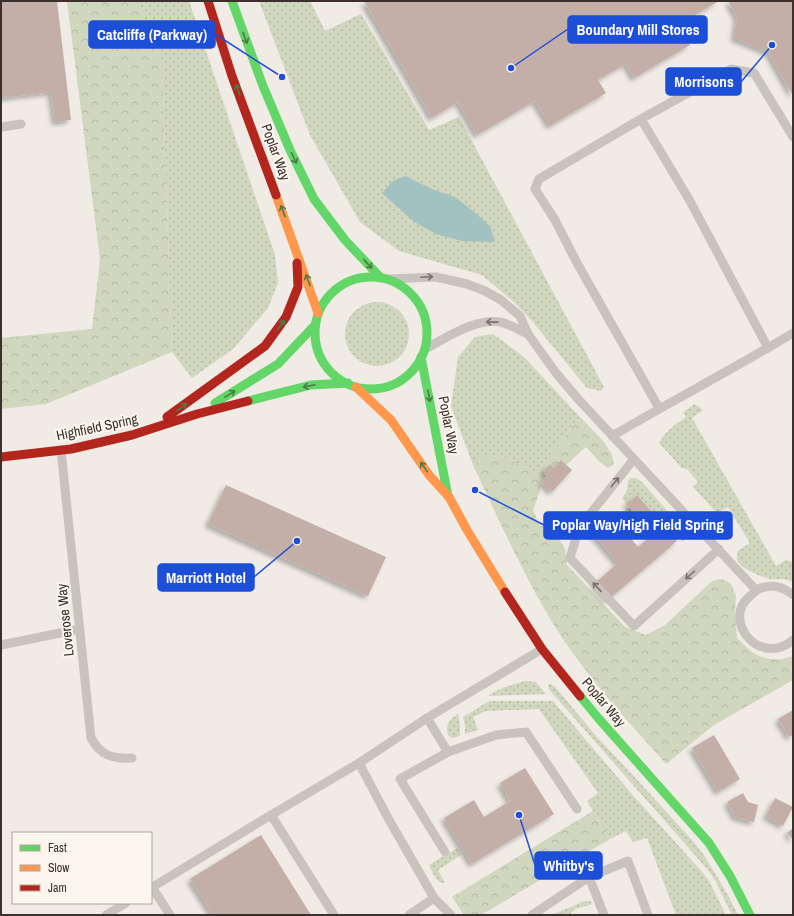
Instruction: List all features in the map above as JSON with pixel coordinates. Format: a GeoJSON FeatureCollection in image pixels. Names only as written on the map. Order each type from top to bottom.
{"type":"FeatureCollection","features":[{"type":"Feature","properties":{"kind":"main road","name":"Poplar Way"},"geometry":{"type":"LineString","coordinates":[[208,1],[232,76],[307,277],[318,312]]}},
{"type":"Feature","properties":{"kind":"main road","name":"Poplar Way"},"geometry":{"type":"LineString","coordinates":[[232,1],[263,86],[290,150],[314,199],[344,240],[384,278]]}},
{"type":"Feature","properties":{"kind":"main road"},"geometry":{"type":"LineString","coordinates":[[150,430],[265,346],[286,317],[298,287],[296,248]]}},
{"type":"Feature","properties":{"kind":"main road","name":"Poplar Way"},"geometry":{"type":"LineString","coordinates":[[352,385],[369,389],[383,388],[391,385],[413,370],[423,353],[427,331],[422,310],[414,296],[401,285],[384,278],[365,277],[347,281],[336,288],[325,300],[318,312],[315,325],[318,352],[324,364],[336,376],[352,385],[392,420],[430,475],[449,497],[467,530],[542,649],[599,719],[709,843],[730,876],[750,915]]}},
{"type":"Feature","properties":{"kind":"main road","name":"Highfield Spring"},"geometry":{"type":"LineString","coordinates":[[196,414],[278,364],[315,325]]}},
{"type":"Feature","properties":{"kind":"main road","name":"Poplar Way"},"geometry":{"type":"LineString","coordinates":[[423,353],[449,497]]}},
{"type":"Feature","properties":{"kind":"main road","name":"Highfield Spring"},"geometry":{"type":"LineString","coordinates":[[1,456],[61,450],[132,435],[196,414],[311,385],[352,385]]}},
{"type":"Feature","properties":{"kind":"lane"},"geometry":{"type":"LineString","coordinates":[[659,408],[577,263],[555,220],[535,188],[539,179],[641,119],[731,69],[754,73],[793,137]]}},
{"type":"Feature","properties":{"kind":"lane"},"geometry":{"type":"LineString","coordinates":[[641,119],[690,201],[768,348]]}},
{"type":"Feature","properties":{"kind":"lane"},"geometry":{"type":"LineString","coordinates":[[1,127],[21,124]]}},
{"type":"Feature","properties":{"kind":"lane"},"geometry":{"type":"LineString","coordinates":[[384,278],[436,276],[467,284],[486,291],[501,300],[520,316],[528,334],[556,373],[579,400],[756,590]]}},
{"type":"Feature","properties":{"kind":"lane"},"geometry":{"type":"LineString","coordinates":[[423,353],[461,330],[482,322],[499,322],[528,334]]}},
{"type":"Feature","properties":{"kind":"lane"},"geometry":{"type":"LineString","coordinates":[[612,436],[793,333]]}},
{"type":"Feature","properties":{"kind":"lane","name":"Loverose Way"},"geometry":{"type":"LineString","coordinates":[[61,450],[91,738],[102,752],[112,757],[121,759],[132,758]]}},
{"type":"Feature","properties":{"kind":"lane"},"geometry":{"type":"LineString","coordinates":[[634,459],[579,528],[570,558],[634,626],[719,549]]}},
{"type":"Feature","properties":{"kind":"lane"},"geometry":{"type":"LineString","coordinates":[[793,595],[788,590],[778,586],[767,586],[756,590],[746,600],[741,609],[740,620],[743,631],[749,640],[758,646],[776,648],[787,645],[793,640]]}},
{"type":"Feature","properties":{"kind":"lane"},"geometry":{"type":"LineString","coordinates":[[1,645],[80,629]]}},
{"type":"Feature","properties":{"kind":"lane"},"geometry":{"type":"LineString","coordinates":[[170,915],[152,888],[359,763],[427,718],[542,649]]}},
{"type":"Feature","properties":{"kind":"lane"},"geometry":{"type":"LineString","coordinates":[[427,718],[448,752]]}},
{"type":"Feature","properties":{"kind":"lane"},"geometry":{"type":"LineString","coordinates":[[445,852],[400,780],[448,752],[496,735],[526,732],[577,809]]}},
{"type":"Feature","properties":{"kind":"lane"},"geometry":{"type":"LineString","coordinates":[[359,763],[388,818],[433,897],[451,915]]}},
{"type":"Feature","properties":{"kind":"lane"},"geometry":{"type":"LineString","coordinates":[[271,815],[334,915]]}},
{"type":"Feature","properties":{"kind":"lane"},"geometry":{"type":"LineString","coordinates":[[532,915],[589,877],[628,860],[648,915]]}},
{"type":"Feature","properties":{"kind":"lane"},"geometry":{"type":"LineString","coordinates":[[589,877],[604,915]]}},
{"type":"Feature","properties":{"kind":"lane"},"geometry":{"type":"LineString","coordinates":[[409,915],[434,898],[433,897]]}},
{"type":"Feature","properties":{"kind":"lane"},"geometry":{"type":"LineString","coordinates":[[106,915],[124,904]]}},
{"type":"Feature","properties":{"kind":"green space"},"geometry":{"type":"Polygon","coordinates":[[[67,1],[138,1],[162,62],[172,352],[46,404],[1,409],[1,338],[92,329],[100,259],[67,1]]]}},
{"type":"Feature","properties":{"kind":"green space"},"geometry":{"type":"Polygon","coordinates":[[[138,1],[189,1],[275,255],[278,283],[268,308],[233,349],[192,378],[172,352],[162,62],[138,1]]]}},
{"type":"Feature","properties":{"kind":"green space"},"geometry":{"type":"Polygon","coordinates":[[[259,1],[310,1],[325,31],[361,14],[429,130],[459,117],[604,387],[601,391],[587,388],[532,321],[514,302],[482,275],[399,251],[360,222],[310,135],[259,1]]]}},
{"type":"Feature","properties":{"kind":"green space"},"geometry":{"type":"Polygon","coordinates":[[[371,302],[383,302],[400,311],[407,322],[409,334],[407,346],[400,357],[383,366],[371,366],[359,361],[350,352],[345,340],[345,328],[350,316],[359,307],[371,302]]]}},
{"type":"Feature","properties":{"kind":"green space"},"geometry":{"type":"Polygon","coordinates":[[[493,334],[524,357],[580,417],[536,473],[510,459],[486,455],[473,465],[451,406],[458,357],[475,337],[493,334]]]}},
{"type":"Feature","properties":{"kind":"green space"},"geometry":{"type":"Polygon","coordinates":[[[695,404],[703,410],[692,418],[776,566],[786,560],[793,562],[793,582],[763,577],[749,570],[738,562],[738,551],[750,543],[728,507],[717,513],[693,487],[698,482],[687,469],[682,468],[659,443],[674,425],[686,417],[683,412],[695,404]]]}},
{"type":"Feature","properties":{"kind":"green space"},"geometry":{"type":"Polygon","coordinates":[[[580,417],[605,443],[612,455],[614,464],[608,468],[586,447],[566,465],[561,460],[554,468],[550,464],[543,472],[547,476],[541,482],[540,491],[533,510],[539,524],[557,535],[565,549],[567,565],[625,627],[646,635],[665,625],[711,582],[719,579],[725,580],[731,584],[736,596],[735,612],[737,638],[752,652],[763,658],[783,659],[793,656],[793,680],[714,725],[666,764],[621,713],[564,641],[520,564],[473,465],[486,455],[510,459],[536,473],[580,417]]]}},
{"type":"Feature","properties":{"kind":"green space"},"geometry":{"type":"Polygon","coordinates":[[[631,478],[641,481],[688,534],[688,538],[682,542],[666,521],[656,517],[637,495],[626,504],[622,498],[626,492],[628,481],[631,478]]]}},
{"type":"Feature","properties":{"kind":"green space"},"geometry":{"type":"Polygon","coordinates":[[[629,507],[642,521],[646,518],[648,522],[639,530],[623,512],[629,507]]]}},
{"type":"Feature","properties":{"kind":"green space"},"geometry":{"type":"Polygon","coordinates":[[[525,681],[536,682],[546,694],[488,696],[510,685],[525,681]]]}},
{"type":"Feature","properties":{"kind":"green space"},"geometry":{"type":"Polygon","coordinates":[[[548,684],[551,684],[556,688],[597,737],[692,840],[718,878],[738,915],[732,915],[716,882],[708,870],[554,695],[549,689],[548,684]]]}},
{"type":"Feature","properties":{"kind":"green space"},"geometry":{"type":"Polygon","coordinates":[[[489,701],[553,701],[630,792],[703,873],[709,881],[726,915],[676,915],[647,838],[633,842],[626,831],[610,839],[587,801],[598,793],[539,709],[486,711],[473,717],[478,730],[465,734],[463,717],[489,701]]]}},
{"type":"Feature","properties":{"kind":"green space"},"geometry":{"type":"Polygon","coordinates":[[[458,714],[460,736],[452,738],[448,735],[447,725],[452,718],[458,714]]]}},
{"type":"Feature","properties":{"kind":"green space"},"geometry":{"type":"Polygon","coordinates":[[[593,811],[610,839],[481,915],[464,915],[452,897],[593,811]]]}},
{"type":"Feature","properties":{"kind":"green space"},"geometry":{"type":"Polygon","coordinates":[[[457,848],[461,855],[438,870],[445,883],[439,882],[429,865],[457,848]]]}},
{"type":"Feature","properties":{"kind":"green space"},"geometry":{"type":"Polygon","coordinates":[[[585,901],[590,901],[593,904],[575,909],[571,915],[553,915],[554,914],[585,901]]]}},
{"type":"Feature","properties":{"kind":"water"},"geometry":{"type":"Polygon","coordinates":[[[405,176],[432,189],[455,197],[490,226],[495,242],[462,241],[436,234],[413,221],[382,193],[393,181],[405,176]]]}},
{"type":"Feature","properties":{"kind":"building"},"geometry":{"type":"Polygon","coordinates":[[[1,1],[57,1],[71,120],[55,122],[51,92],[1,98],[1,1]]]}},
{"type":"Feature","properties":{"kind":"building"},"geometry":{"type":"Polygon","coordinates":[[[364,1],[719,1],[678,25],[690,45],[634,78],[626,64],[613,71],[598,80],[606,93],[550,126],[535,101],[477,135],[458,102],[432,118],[364,1]]]}},
{"type":"Feature","properties":{"kind":"building"},"geometry":{"type":"Polygon","coordinates":[[[728,1],[793,1],[793,96],[768,52],[734,38],[737,17],[728,1]]]}},
{"type":"Feature","properties":{"kind":"building"},"geometry":{"type":"Polygon","coordinates":[[[561,460],[572,470],[552,492],[541,482],[547,476],[543,472],[550,464],[554,468],[561,460]]]}},
{"type":"Feature","properties":{"kind":"building"},"geometry":{"type":"Polygon","coordinates":[[[226,485],[386,557],[368,596],[208,524],[226,485]]]}},
{"type":"Feature","properties":{"kind":"building"},"geometry":{"type":"Polygon","coordinates":[[[637,495],[652,512],[642,521],[626,504],[637,495]]]}},
{"type":"Feature","properties":{"kind":"building"},"geometry":{"type":"Polygon","coordinates":[[[613,517],[638,547],[663,525],[677,541],[608,600],[594,584],[618,563],[593,534],[613,517]]]}},
{"type":"Feature","properties":{"kind":"building"},"geometry":{"type":"Polygon","coordinates":[[[793,710],[793,735],[789,737],[778,719],[793,710]]]}},
{"type":"Feature","properties":{"kind":"building"},"geometry":{"type":"Polygon","coordinates":[[[714,735],[740,779],[718,792],[692,748],[714,735]]]}},
{"type":"Feature","properties":{"kind":"building"},"geometry":{"type":"Polygon","coordinates":[[[525,768],[554,814],[472,864],[444,818],[474,800],[484,817],[510,801],[500,783],[525,768]]]}},
{"type":"Feature","properties":{"kind":"building"},"geometry":{"type":"Polygon","coordinates":[[[743,793],[748,802],[758,805],[754,822],[735,817],[727,802],[743,793]]]}},
{"type":"Feature","properties":{"kind":"building"},"geometry":{"type":"Polygon","coordinates":[[[775,798],[793,807],[783,826],[766,816],[775,798]]]}},
{"type":"Feature","properties":{"kind":"building"},"geometry":{"type":"Polygon","coordinates":[[[793,828],[793,840],[787,833],[793,828]]]}},
{"type":"Feature","properties":{"kind":"building"},"geometry":{"type":"Polygon","coordinates":[[[261,835],[311,915],[213,915],[190,879],[261,835]]]}},
{"type":"Feature","properties":{"kind":"traffic: fast"},"geometry":{"type":"LineString","coordinates":[[232,1],[263,86],[290,150],[314,199],[345,240],[380,277]]}},
{"type":"Feature","properties":{"kind":"traffic: fast"},"geometry":{"type":"LineString","coordinates":[[371,277],[392,281],[410,294],[423,312],[427,333],[423,354],[410,372],[392,385],[371,389],[350,385],[332,372],[319,354],[315,333],[319,312],[332,294],[350,281],[371,277]]}},
{"type":"Feature","properties":{"kind":"traffic: fast"},"geometry":{"type":"LineString","coordinates":[[215,403],[278,364],[315,325]]}},
{"type":"Feature","properties":{"kind":"traffic: fast"},"geometry":{"type":"LineString","coordinates":[[421,357],[448,496]]}},
{"type":"Feature","properties":{"kind":"traffic: fast"},"geometry":{"type":"LineString","coordinates":[[248,401],[311,385],[348,383]]}},
{"type":"Feature","properties":{"kind":"traffic: fast"},"geometry":{"type":"LineString","coordinates":[[580,696],[709,843],[730,876],[750,915]]}},
{"type":"Feature","properties":{"kind":"traffic: slow"},"geometry":{"type":"LineString","coordinates":[[276,195],[318,313]]}},
{"type":"Feature","properties":{"kind":"traffic: slow"},"geometry":{"type":"LineString","coordinates":[[356,387],[391,420],[429,475],[449,497],[467,530],[505,592]]}},
{"type":"Feature","properties":{"kind":"traffic: jam"},"geometry":{"type":"LineString","coordinates":[[208,1],[232,76],[276,195]]}},
{"type":"Feature","properties":{"kind":"traffic: jam"},"geometry":{"type":"LineString","coordinates":[[167,417],[265,346],[286,317],[298,287],[297,263]]}},
{"type":"Feature","properties":{"kind":"traffic: jam"},"geometry":{"type":"LineString","coordinates":[[1,457],[71,449],[132,435],[197,414],[248,401]]}},
{"type":"Feature","properties":{"kind":"traffic: jam"},"geometry":{"type":"LineString","coordinates":[[505,592],[542,649],[580,696]]}},
{"type":"Feature","properties":{"kind":"place","name":"Morrisons"},"geometry":{"type":"Point","coordinates":[772,45]}},
{"type":"Feature","properties":{"kind":"place","name":"Boundary Mill Stores"},"geometry":{"type":"Point","coordinates":[511,68]}},
{"type":"Feature","properties":{"kind":"place","name":"Catcliffe (Parkway)"},"geometry":{"type":"Point","coordinates":[282,77]}},
{"type":"Feature","properties":{"kind":"place","name":"Poplar Way/High Field Spring"},"geometry":{"type":"Point","coordinates":[475,490]}},
{"type":"Feature","properties":{"kind":"place","name":"Marriott Hotel"},"geometry":{"type":"Point","coordinates":[297,541]}},
{"type":"Feature","properties":{"kind":"place","name":"Whitby's"},"geometry":{"type":"Point","coordinates":[519,815]}}]}
